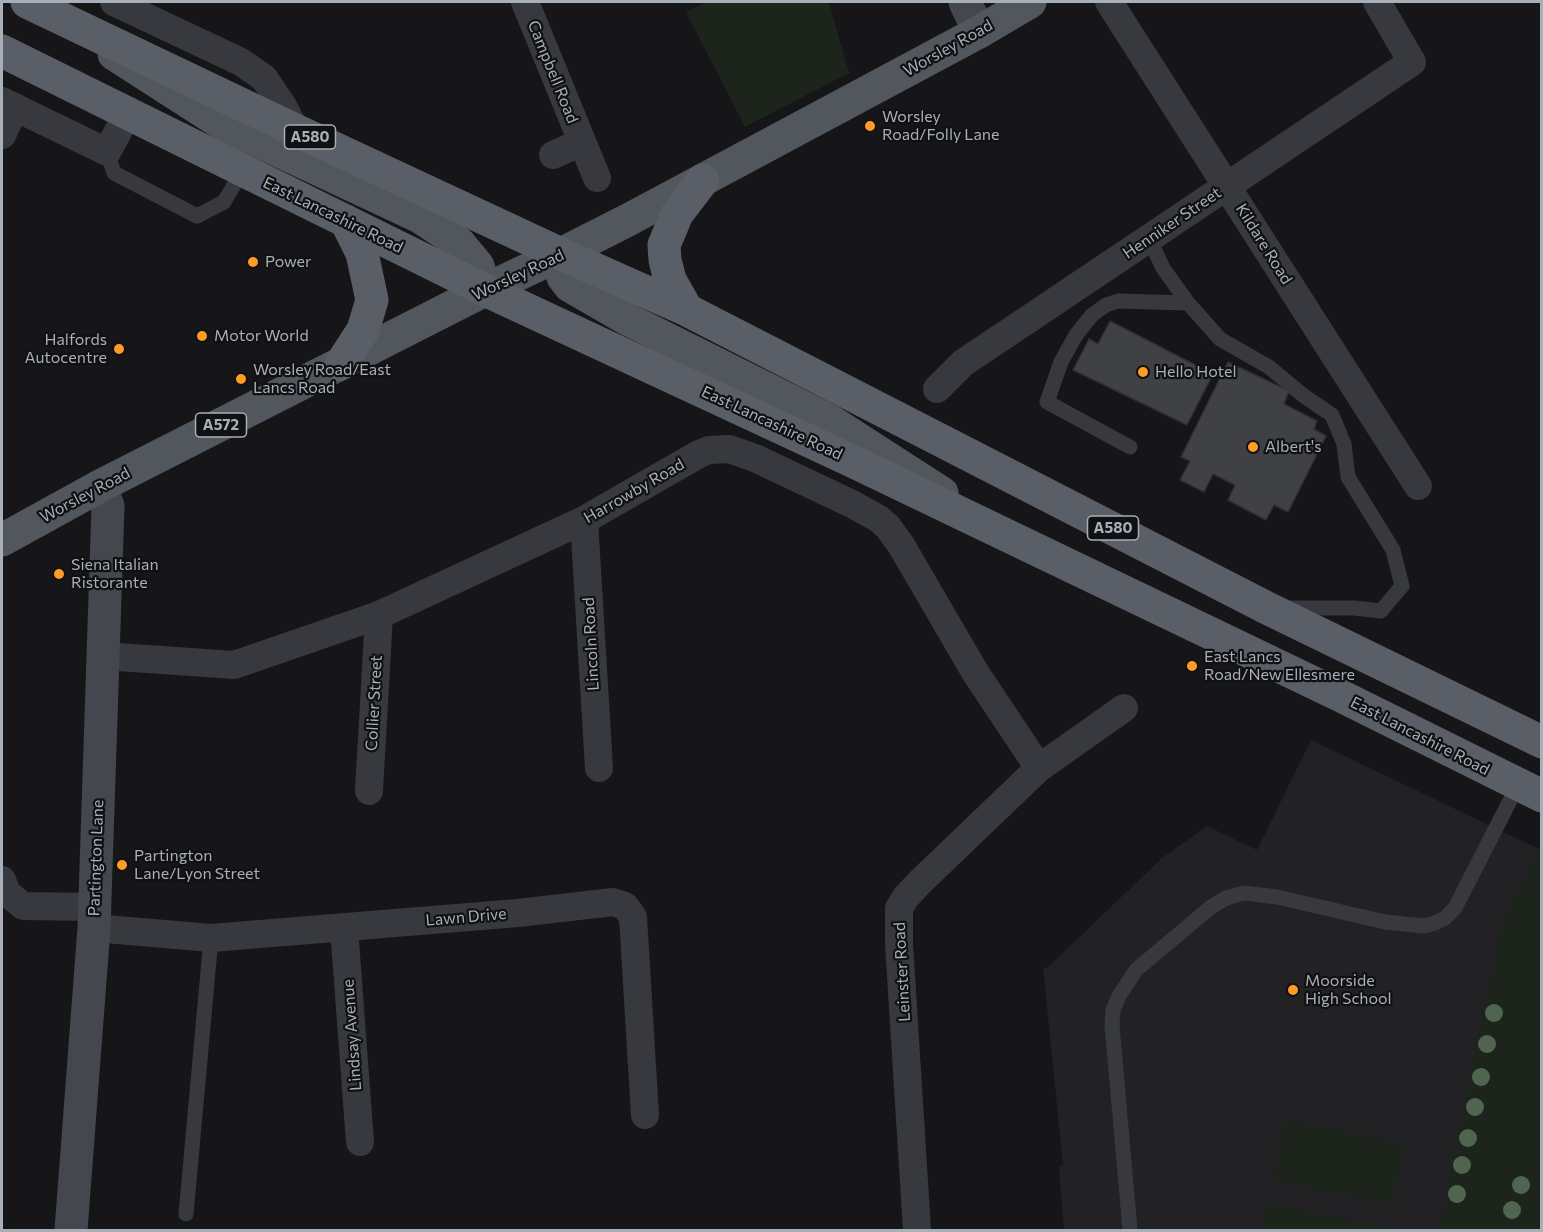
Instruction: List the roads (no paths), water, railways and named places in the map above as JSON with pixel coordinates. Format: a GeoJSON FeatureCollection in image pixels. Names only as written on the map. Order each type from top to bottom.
{"type":"FeatureCollection","features":[{"type":"Feature","properties":{"kind":"highway","name":"A580"},"geometry":{"type":"LineString","coordinates":[[48,8],[295,130],[561,255],[687,310],[1267,608],[1542,741]]}},
{"type":"Feature","properties":{"kind":"highway","name":"East Lancashire Road"},"geometry":{"type":"LineString","coordinates":[[2,51],[485,290],[985,524],[1530,790]]}},
{"type":"Feature","properties":{"kind":"highway"},"geometry":{"type":"LineString","coordinates":[[687,310],[670,280],[664,246],[677,214],[703,180]]}},
{"type":"Feature","properties":{"kind":"highway"},"geometry":{"type":"LineString","coordinates":[[341,364],[363,330],[372,300],[362,253],[346,221]]}},
{"type":"Feature","properties":{"kind":"main road"},"geometry":{"type":"LineString","coordinates":[[965,2],[979,32]]}},
{"type":"Feature","properties":{"kind":"main road","name":"Worsley Road"},"geometry":{"type":"LineString","coordinates":[[2,540],[100,486],[485,290],[561,255],[979,32],[1030,2]]}},
{"type":"Feature","properties":{"kind":"main road"},"geometry":{"type":"LineString","coordinates":[[48,8],[150,79],[226,126],[430,224],[459,243],[478,266],[485,290]]}},
{"type":"Feature","properties":{"kind":"main road"},"geometry":{"type":"LineString","coordinates":[[561,255],[560,267],[570,285],[627,319],[829,420],[929,483],[985,524]]}},
{"type":"Feature","properties":{"kind":"main road","name":"Partington Lane"},"geometry":{"type":"LineString","coordinates":[[71,1230],[94,917],[108,506],[100,486]]}},
{"type":"Feature","properties":{"kind":"street"},"geometry":{"type":"LineString","coordinates":[[114,2],[241,62],[264,78],[283,106],[295,130]]}},
{"type":"Feature","properties":{"kind":"street","name":"Campbell Road"},"geometry":{"type":"LineString","coordinates":[[525,2],[597,178]]}},
{"type":"Feature","properties":{"kind":"street","name":"Kildare Road"},"geometry":{"type":"LineString","coordinates":[[1109,2],[1418,486]]}},
{"type":"Feature","properties":{"kind":"street","name":"Henniker Street"},"geometry":{"type":"LineString","coordinates":[[937,389],[963,363],[1412,62],[1377,2]]}},
{"type":"Feature","properties":{"kind":"street"},"geometry":{"type":"LineString","coordinates":[[2,135],[8,104],[107,152],[128,113]]}},
{"type":"Feature","properties":{"kind":"street","name":"Campbell Road"},"geometry":{"type":"LineString","coordinates":[[553,155],[582,142]]}},
{"type":"Feature","properties":{"kind":"street","name":"Harrowby Road"},"geometry":{"type":"LineString","coordinates":[[104,656],[234,665],[379,615],[584,520],[691,458],[709,450],[729,449],[755,458],[867,511],[888,527],[898,540],[975,672],[1039,768]]}},
{"type":"Feature","properties":{"kind":"street","name":"Lincoln Road"},"geometry":{"type":"LineString","coordinates":[[584,520],[599,768]]}},
{"type":"Feature","properties":{"kind":"street","name":"Collier Street"},"geometry":{"type":"LineString","coordinates":[[369,791],[379,615]]}},
{"type":"Feature","properties":{"kind":"street","name":"Leinster Road"},"geometry":{"type":"LineString","coordinates":[[917,1230],[899,944],[899,908],[919,883],[1039,768],[1124,708]]}},
{"type":"Feature","properties":{"kind":"street","name":"Lawn Drive"},"geometry":{"type":"LineString","coordinates":[[2,880],[7,892],[23,906],[211,938],[518,913],[613,902],[625,906],[633,917],[645,1115]]}},
{"type":"Feature","properties":{"kind":"street","name":"Lindsay Avenue"},"geometry":{"type":"LineString","coordinates":[[344,928],[360,1142]]}},
{"type":"Feature","properties":{"kind":"lane"},"geometry":{"type":"LineString","coordinates":[[107,152],[114,173],[197,216],[224,202],[243,170]]}},
{"type":"Feature","properties":{"kind":"lane"},"geometry":{"type":"LineString","coordinates":[[1149,238],[1163,268],[1188,303],[1220,339],[1269,367],[1304,396],[1332,415],[1344,444],[1348,477],[1393,550],[1401,586],[1381,611],[1354,608],[1267,608]]}},
{"type":"Feature","properties":{"kind":"lane"},"geometry":{"type":"LineString","coordinates":[[1130,447],[1047,402],[1061,362],[1076,335],[1092,315],[1106,305],[1118,301],[1188,303]]}},
{"type":"Feature","properties":{"kind":"lane"},"geometry":{"type":"LineString","coordinates":[[1130,1230],[1112,1025],[1113,1010],[1119,996],[1136,970],[1211,907],[1226,898],[1244,893],[1277,897],[1385,922],[1424,926],[1435,923],[1445,918],[1455,908],[1530,790]]}},
{"type":"Feature","properties":{"kind":"lane"},"geometry":{"type":"LineString","coordinates":[[186,1214],[211,938]]}},
{"type":"Feature","properties":{"kind":"place","name":"Worsley Road/Folly Lane"},"geometry":{"type":"Point","coordinates":[870,126]}},
{"type":"Feature","properties":{"kind":"place","name":"Power"},"geometry":{"type":"Point","coordinates":[253,262]}},
{"type":"Feature","properties":{"kind":"place","name":"Motor World"},"geometry":{"type":"Point","coordinates":[202,336]}},
{"type":"Feature","properties":{"kind":"place","name":"Halfords Autocentre"},"geometry":{"type":"Point","coordinates":[119,349]}},
{"type":"Feature","properties":{"kind":"place","name":"Hello Hotel"},"geometry":{"type":"Point","coordinates":[1143,372]}},
{"type":"Feature","properties":{"kind":"place","name":"Worsley Road/East Lancs Road"},"geometry":{"type":"Point","coordinates":[241,379]}},
{"type":"Feature","properties":{"kind":"place","name":"Albert's"},"geometry":{"type":"Point","coordinates":[1253,447]}},
{"type":"Feature","properties":{"kind":"place","name":"Siena Italian Ristorante"},"geometry":{"type":"Point","coordinates":[59,574]}},
{"type":"Feature","properties":{"kind":"place","name":"East Lancs Road/New Ellesmere"},"geometry":{"type":"Point","coordinates":[1192,666]}},
{"type":"Feature","properties":{"kind":"place","name":"Partington Lane/Lyon Street"},"geometry":{"type":"Point","coordinates":[122,865]}},
{"type":"Feature","properties":{"kind":"place","name":"Moorside High School"},"geometry":{"type":"Point","coordinates":[1293,990]}}]}
